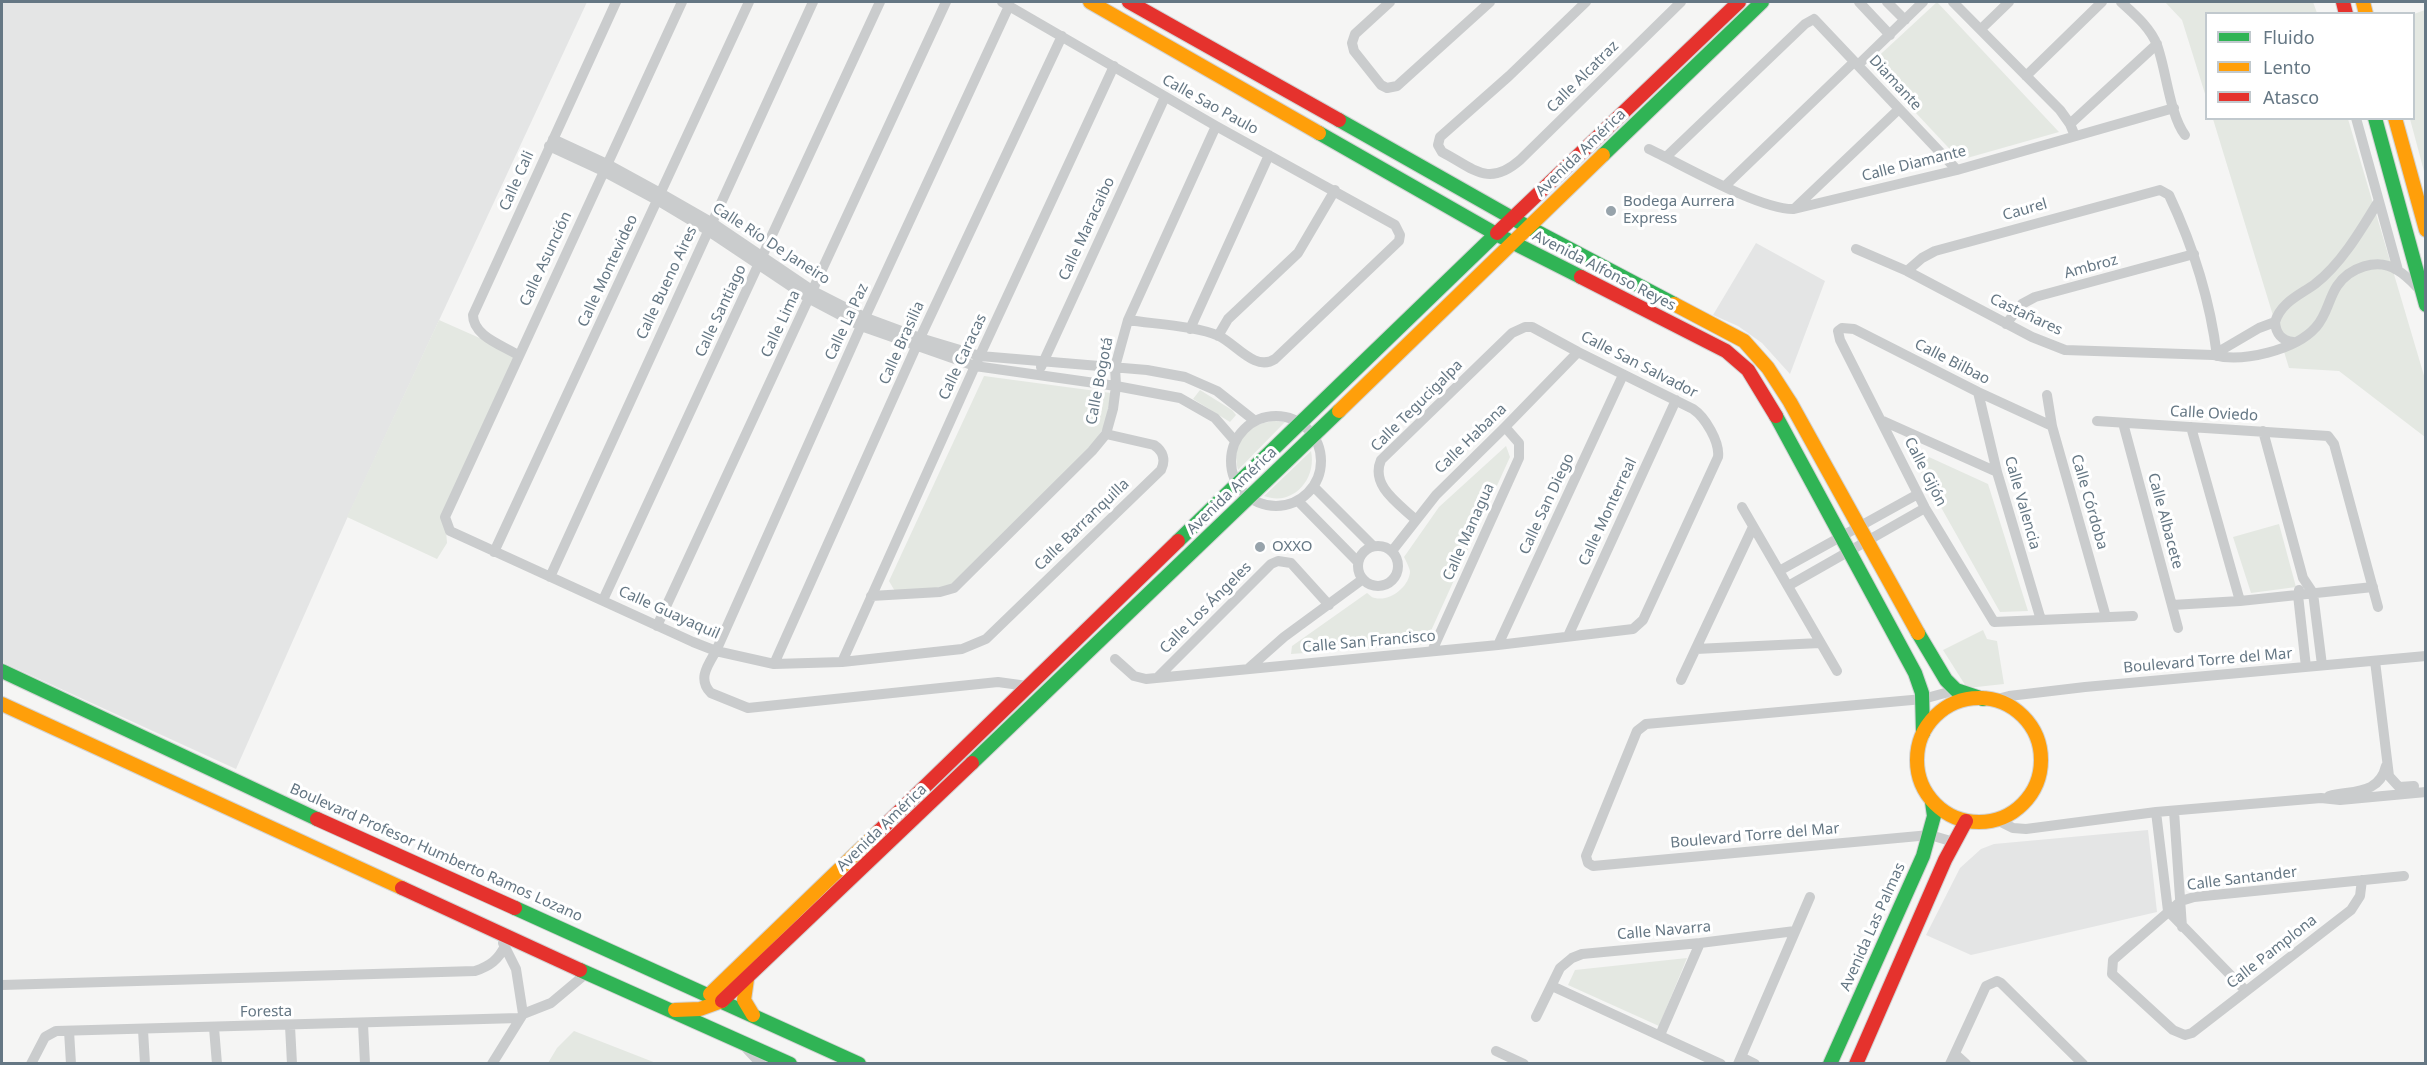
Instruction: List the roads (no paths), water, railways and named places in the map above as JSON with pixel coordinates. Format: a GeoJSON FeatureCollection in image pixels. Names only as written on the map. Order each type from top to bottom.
{"type":"FeatureCollection","features":[{"type":"Feature","properties":{"kind":"main road","name":"Avenida Alfonso Reyes"},"geometry":{"type":"LineString","coordinates":[[1090,2],[1496,234],[1726,351],[1748,370],[1907,656],[1923,699],[1923,733]]}},
{"type":"Feature","properties":{"kind":"main road","name":"Avenida Alfonso Reyes"},"geometry":{"type":"LineString","coordinates":[[1129,2],[1528,227],[1744,341],[1764,361],[1940,671],[1956,690]]}},
{"type":"Feature","properties":{"kind":"main road","name":"Avenida América"},"geometry":{"type":"LineString","coordinates":[[716,998],[1041,672],[1739,2]]}},
{"type":"Feature","properties":{"kind":"main road","name":"Avenida América"},"geometry":{"type":"LineString","coordinates":[[716,998],[747,979],[1514,243],[1760,2]]}},
{"type":"Feature","properties":{"kind":"main road"},"geometry":{"type":"LineString","coordinates":[[2376,120],[2424,298]]}},
{"type":"Feature","properties":{"kind":"main road"},"geometry":{"type":"LineString","coordinates":[[2396,120],[2426,230]]}},
{"type":"Feature","properties":{"kind":"main road"},"geometry":{"type":"LineString","coordinates":[[1775,415],[1790,406]]}},
{"type":"Feature","properties":{"kind":"main road","name":"Boulevard Profesor Humberto Ramos Lozano"},"geometry":{"type":"LineString","coordinates":[[2,671],[219,774],[859,1064]]}},
{"type":"Feature","properties":{"kind":"main road"},"geometry":{"type":"LineString","coordinates":[[1041,672],[1055,685]]}},
{"type":"Feature","properties":{"kind":"main road"},"geometry":{"type":"LineString","coordinates":[[1956,690],[1988,699],[2010,707],[2024,718],[2034,732],[2040,758],[2036,784],[2026,800],[2013,812],[1997,820],[1966,821],[1942,811],[1932,802],[1922,786],[1917,768],[1917,750],[1923,733],[1934,718],[1948,706],[1965,700],[1988,699]]}},
{"type":"Feature","properties":{"kind":"main road"},"geometry":{"type":"LineString","coordinates":[[2,704],[790,1064]]}},
{"type":"Feature","properties":{"kind":"main road"},"geometry":{"type":"LineString","coordinates":[[178,786],[189,776],[189,760]]}},
{"type":"Feature","properties":{"kind":"main road"},"geometry":{"type":"LineString","coordinates":[[207,799],[207,784],[219,774]]}},
{"type":"Feature","properties":{"kind":"main road","name":"Avenida Las Palmas"},"geometry":{"type":"LineString","coordinates":[[1830,1064],[1930,835],[1934,816],[1932,802]]}},
{"type":"Feature","properties":{"kind":"main road"},"geometry":{"type":"LineString","coordinates":[[1856,1064],[1954,842],[1966,821]]}},
{"type":"Feature","properties":{"kind":"main road"},"geometry":{"type":"LineString","coordinates":[[747,979],[744,1000],[753,1015]]}},
{"type":"Feature","properties":{"kind":"main road"},"geometry":{"type":"LineString","coordinates":[[668,1010],[700,1009],[716,998]]}},
{"type":"Feature","properties":{"kind":"street","name":"Calle Cali"},"geometry":{"type":"LineString","coordinates":[[518,355],[479,332],[474,326],[473,315],[616,2]]}},
{"type":"Feature","properties":{"kind":"street","name":"Calle Asunción"},"geometry":{"type":"LineString","coordinates":[[450,531],[445,517],[682,2]]}},
{"type":"Feature","properties":{"kind":"street","name":"Calle Montevideo"},"geometry":{"type":"LineString","coordinates":[[494,552],[748,2]]}},
{"type":"Feature","properties":{"kind":"street","name":"Calle Bueno Aires"},"geometry":{"type":"LineString","coordinates":[[550,577],[813,2]]}},
{"type":"Feature","properties":{"kind":"street","name":"Calle Santiago"},"geometry":{"type":"LineString","coordinates":[[603,600],[880,2]]}},
{"type":"Feature","properties":{"kind":"street","name":"Calle Lima"},"geometry":{"type":"LineString","coordinates":[[657,626],[946,2]]}},
{"type":"Feature","properties":{"kind":"street"},"geometry":{"type":"LineString","coordinates":[[1390,2],[1355,34],[1352,43],[1354,51],[1381,85],[1387,88],[1396,86],[1490,2]]}},
{"type":"Feature","properties":{"kind":"street","name":"Calle Alcatraz"},"geometry":{"type":"LineString","coordinates":[[1586,2],[1509,76],[1440,137],[1438,145],[1442,152],[1486,175],[1504,172],[1534,146],[1681,2]]}},
{"type":"Feature","properties":{"kind":"street"},"geometry":{"type":"LineString","coordinates":[[1862,2],[1890,35]]}},
{"type":"Feature","properties":{"kind":"street"},"geometry":{"type":"LineString","coordinates":[[1887,2],[1905,20]]}},
{"type":"Feature","properties":{"kind":"street"},"geometry":{"type":"LineString","coordinates":[[1725,186],[1923,2]]}},
{"type":"Feature","properties":{"kind":"street"},"geometry":{"type":"LineString","coordinates":[[1953,2],[2060,110],[2075,136]]}},
{"type":"Feature","properties":{"kind":"street"},"geometry":{"type":"LineString","coordinates":[[1981,28],[2009,2]]}},
{"type":"Feature","properties":{"kind":"street"},"geometry":{"type":"LineString","coordinates":[[2026,76],[2102,2]]}},
{"type":"Feature","properties":{"kind":"street"},"geometry":{"type":"LineString","coordinates":[[2121,2],[2144,24],[2157,44],[2174,108],[2185,135]]}},
{"type":"Feature","properties":{"kind":"street","name":"Calle Sao Paulo"},"geometry":{"type":"LineString","coordinates":[[1005,4],[1216,126],[1395,225],[1400,235],[1399,241],[1275,359],[1266,363],[1256,362],[1218,336]]}},
{"type":"Feature","properties":{"kind":"street","name":"Calle La Paz"},"geometry":{"type":"LineString","coordinates":[[1005,4],[705,672],[704,679],[707,690],[748,708],[998,682],[1027,686]]}},
{"type":"Feature","properties":{"kind":"street","name":"Diamante"},"geometry":{"type":"LineString","coordinates":[[1666,157],[1812,20],[1817,20],[1957,170]]}},
{"type":"Feature","properties":{"kind":"street","name":"Calle Brasilia"},"geometry":{"type":"LineString","coordinates":[[774,664],[919,343],[1062,36]]}},
{"type":"Feature","properties":{"kind":"street"},"geometry":{"type":"LineString","coordinates":[[2070,124],[2157,44]]}},
{"type":"Feature","properties":{"kind":"street","name":"Calle Caracas"},"geometry":{"type":"LineString","coordinates":[[842,662],[977,361],[1114,66]]}},
{"type":"Feature","properties":{"kind":"street","name":"Calle Maracaibo"},"geometry":{"type":"LineString","coordinates":[[1040,368],[1165,97]]}},
{"type":"Feature","properties":{"kind":"street","name":"Calle Diamante"},"geometry":{"type":"LineString","coordinates":[[1649,149],[1777,208],[1794,210],[1957,170],[2174,108]]}},
{"type":"Feature","properties":{"kind":"street"},"geometry":{"type":"LineString","coordinates":[[1794,210],[1899,109]]}},
{"type":"Feature","properties":{"kind":"street"},"geometry":{"type":"LineString","coordinates":[[2357,120],[2398,270],[2424,298]]}},
{"type":"Feature","properties":{"kind":"street","name":"Calle Bogotá"},"geometry":{"type":"LineString","coordinates":[[871,596],[940,592],[954,588],[1092,452],[1106,434],[1113,409],[1116,386],[1115,368],[1128,320],[1216,126]]}},
{"type":"Feature","properties":{"kind":"street","name":"Calle Río De Janeiro"},"geometry":{"type":"LineString","coordinates":[[551,142],[605,167],[659,197],[709,226],[811,295],[863,322],[977,361],[1040,368],[1115,368],[1157,371],[1185,377],[1217,391],[1255,421]]}},
{"type":"Feature","properties":{"kind":"street"},"geometry":{"type":"LineString","coordinates":[[1190,329],[1269,155]]}},
{"type":"Feature","properties":{"kind":"street","name":"Caurel"},"geometry":{"type":"LineString","coordinates":[[1907,271],[1922,258],[1935,251],[2156,189],[2169,195],[2194,254]]}},
{"type":"Feature","properties":{"kind":"street"},"geometry":{"type":"LineString","coordinates":[[1128,320],[1190,329],[1218,336],[1228,319],[1298,253],[1335,190]]}},
{"type":"Feature","properties":{"kind":"street"},"geometry":{"type":"LineString","coordinates":[[2378,202],[2329,270],[2312,286],[2290,300],[2277,315],[2275,322],[2280,337],[2293,342],[2307,336],[2318,325],[2337,286],[2351,271],[2371,265],[2381,265],[2398,270]]}},
{"type":"Feature","properties":{"kind":"street","name":"Castañares"},"geometry":{"type":"LineString","coordinates":[[1856,249],[1907,271],[2006,324],[2050,344],[2073,351],[2252,356],[2293,342]]}},
{"type":"Feature","properties":{"kind":"street"},"geometry":{"type":"LineString","coordinates":[[2194,254],[2210,308],[2216,354],[2259,328],[2275,322]]}},
{"type":"Feature","properties":{"kind":"street","name":"Ambroz"},"geometry":{"type":"LineString","coordinates":[[2006,324],[2022,304],[2035,297],[2194,254]]}},
{"type":"Feature","properties":{"kind":"street"},"geometry":{"type":"LineString","coordinates":[[2312,286],[2324,291],[2329,301]]}},
{"type":"Feature","properties":{"kind":"street","name":"Calle Tegucigalpa"},"geometry":{"type":"LineString","coordinates":[[1416,520],[1382,486],[1377,469],[1381,459],[1512,333],[1525,327],[1532,327]]}},
{"type":"Feature","properties":{"kind":"street","name":"Calle San Salvador"},"geometry":{"type":"LineString","coordinates":[[1532,327],[1697,412],[1718,446],[1718,456],[1643,620],[1633,629]]}},
{"type":"Feature","properties":{"kind":"street","name":"Calle Bilbao"},"geometry":{"type":"LineString","coordinates":[[1838,332],[1845,328],[1854,329],[1978,392],[2052,426]]}},
{"type":"Feature","properties":{"kind":"street","name":"Calle Gijón"},"geometry":{"type":"LineString","coordinates":[[1838,332],[1925,508],[1994,622],[2041,620]]}},
{"type":"Feature","properties":{"kind":"street","name":"Calle Habana"},"geometry":{"type":"LineString","coordinates":[[1392,552],[1436,495],[1578,352]]}},
{"type":"Feature","properties":{"kind":"street","name":"Calle Río De Janeiro"},"geometry":{"type":"LineString","coordinates":[[1040,368],[1180,398],[1215,418],[1235,441]]}},
{"type":"Feature","properties":{"kind":"street","name":"Calle San Diego"},"geometry":{"type":"LineString","coordinates":[[1498,645],[1623,375]]}},
{"type":"Feature","properties":{"kind":"street"},"geometry":{"type":"LineString","coordinates":[[1180,398],[1185,377]]}},
{"type":"Feature","properties":{"kind":"street","name":"Calle Valencia"},"geometry":{"type":"LineString","coordinates":[[1978,392],[1997,472],[2041,620]]}},
{"type":"Feature","properties":{"kind":"street","name":"Calle Córdoba"},"geometry":{"type":"LineString","coordinates":[[2047,395],[2052,426],[2106,617]]}},
{"type":"Feature","properties":{"kind":"street","name":"Calle Monterreal"},"geometry":{"type":"LineString","coordinates":[[1568,636],[1676,400]]}},
{"type":"Feature","properties":{"kind":"street"},"geometry":{"type":"LineString","coordinates":[[1278,416],[1301,423],[1314,435],[1320,448],[1322,461],[1320,475],[1314,487],[1299,501],[1282,506],[1264,505],[1249,498],[1237,485],[1230,463],[1235,441],[1243,430],[1255,421],[1278,416]]}},
{"type":"Feature","properties":{"kind":"street"},"geometry":{"type":"LineString","coordinates":[[1883,421],[1997,472]]}},
{"type":"Feature","properties":{"kind":"street","name":"Calle Oviedo"},"geometry":{"type":"LineString","coordinates":[[2097,421],[2330,437],[2334,444],[2373,587]]}},
{"type":"Feature","properties":{"kind":"street","name":"Calle Albacete"},"geometry":{"type":"LineString","coordinates":[[2123,423],[2178,628]]}},
{"type":"Feature","properties":{"kind":"street","name":"Calle Managua"},"geometry":{"type":"LineString","coordinates":[[1432,651],[1519,458],[1519,443],[1505,427]]}},
{"type":"Feature","properties":{"kind":"street"},"geometry":{"type":"LineString","coordinates":[[2191,427],[2240,601]]}},
{"type":"Feature","properties":{"kind":"street"},"geometry":{"type":"LineString","coordinates":[[2263,431],[2303,578],[2313,593],[2322,665]]}},
{"type":"Feature","properties":{"kind":"street","name":"Calle Barranquilla"},"geometry":{"type":"LineString","coordinates":[[962,649],[986,639],[1164,465],[1163,455],[1154,444],[1106,434]]}},
{"type":"Feature","properties":{"kind":"street"},"geometry":{"type":"LineString","coordinates":[[1314,487],[1372,546]]}},
{"type":"Feature","properties":{"kind":"street"},"geometry":{"type":"LineString","coordinates":[[1779,571],[1918,494]]}},
{"type":"Feature","properties":{"kind":"street"},"geometry":{"type":"LineString","coordinates":[[1299,501],[1358,562]]}},
{"type":"Feature","properties":{"kind":"street"},"geometry":{"type":"LineString","coordinates":[[1318,520],[1332,507]]}},
{"type":"Feature","properties":{"kind":"street"},"geometry":{"type":"LineString","coordinates":[[1742,507],[1837,671]]}},
{"type":"Feature","properties":{"kind":"street"},"geometry":{"type":"LineString","coordinates":[[1788,586],[1925,508]]}},
{"type":"Feature","properties":{"kind":"street"},"geometry":{"type":"LineString","coordinates":[[1681,680],[1753,527]]}},
{"type":"Feature","properties":{"kind":"street","name":"Calle Guayaquil"},"geometry":{"type":"LineString","coordinates":[[450,531],[716,651],[774,664],[842,662],[962,649]]}},
{"type":"Feature","properties":{"kind":"street"},"geometry":{"type":"LineString","coordinates":[[1372,546],[1386,547],[1392,552],[1398,564],[1394,577],[1389,582],[1375,585],[1363,579],[1359,574],[1358,562],[1366,549],[1372,546]]}},
{"type":"Feature","properties":{"kind":"street","name":"Calle Los Ángeles"},"geometry":{"type":"LineString","coordinates":[[1158,677],[1271,564],[1278,561],[1291,563],[1329,605]]}},
{"type":"Feature","properties":{"kind":"street"},"geometry":{"type":"LineString","coordinates":[[2303,578],[2298,595],[2306,667]]}},
{"type":"Feature","properties":{"kind":"street"},"geometry":{"type":"LineString","coordinates":[[1249,668],[1284,637],[1363,579]]}},
{"type":"Feature","properties":{"kind":"street"},"geometry":{"type":"LineString","coordinates":[[2172,605],[2240,601],[2373,587],[2378,607]]}},
{"type":"Feature","properties":{"kind":"street"},"geometry":{"type":"LineString","coordinates":[[2041,620],[2133,616]]}},
{"type":"Feature","properties":{"kind":"street","name":"Calle San Francisco"},"geometry":{"type":"LineString","coordinates":[[1115,659],[1139,678],[1158,677],[1498,645],[1633,629]]}},
{"type":"Feature","properties":{"kind":"street"},"geometry":{"type":"LineString","coordinates":[[1696,649],[1820,643]]}},
{"type":"Feature","properties":{"kind":"street","name":"Boulevard Torre del Mar"},"geometry":{"type":"LineString","coordinates":[[1988,699],[2085,687],[2426,656]]}},
{"type":"Feature","properties":{"kind":"street"},"geometry":{"type":"LineString","coordinates":[[2375,661],[2386,766],[2391,781],[2399,787],[2426,785]]}},
{"type":"Feature","properties":{"kind":"street"},"geometry":{"type":"LineString","coordinates":[[1923,699],[1956,690]]}},
{"type":"Feature","properties":{"kind":"street","name":"Boulevard Torre del Mar"},"geometry":{"type":"LineString","coordinates":[[1923,699],[1650,723],[1641,727],[1637,731],[1586,856],[1588,863],[1593,866],[1930,835],[1954,842]]}},
{"type":"Feature","properties":{"kind":"street"},"geometry":{"type":"LineString","coordinates":[[1997,820],[2013,828],[2026,829],[2156,812],[2321,798],[2374,787],[2384,777],[2386,766]]}},
{"type":"Feature","properties":{"kind":"street"},"geometry":{"type":"LineString","coordinates":[[2321,798],[2340,800],[2426,792]]}},
{"type":"Feature","properties":{"kind":"street"},"geometry":{"type":"LineString","coordinates":[[2174,811],[2182,927]]}},
{"type":"Feature","properties":{"kind":"street"},"geometry":{"type":"LineString","coordinates":[[2156,812],[2168,911],[2246,991]]}},
{"type":"Feature","properties":{"kind":"street"},"geometry":{"type":"LineString","coordinates":[[2162,862],[2178,860]]}},
{"type":"Feature","properties":{"kind":"street","name":"Calle Santander"},"geometry":{"type":"LineString","coordinates":[[2185,1035],[2173,1030],[2116,979],[2111,968],[2113,960],[2181,901],[2194,897],[2404,876]]}},
{"type":"Feature","properties":{"kind":"street","name":"Calle Pamplona"},"geometry":{"type":"LineString","coordinates":[[2185,1035],[2198,1029],[2351,910],[2360,896],[2362,880]]}},
{"type":"Feature","properties":{"kind":"street"},"geometry":{"type":"LineString","coordinates":[[1755,1064],[1739,1060],[1810,897]]}},
{"type":"Feature","properties":{"kind":"street"},"geometry":{"type":"LineString","coordinates":[[492,1064],[521,1016],[516,969],[496,931]]}},
{"type":"Feature","properties":{"kind":"street","name":"Calle Navarra"},"geometry":{"type":"LineString","coordinates":[[1536,1017],[1565,962],[1582,954],[1700,944],[1796,932]]}},
{"type":"Feature","properties":{"kind":"street"},"geometry":{"type":"LineString","coordinates":[[1660,1035],[1700,944]]}},
{"type":"Feature","properties":{"kind":"street"},"geometry":{"type":"LineString","coordinates":[[2,985],[475,971],[490,965],[500,956],[505,946]]}},
{"type":"Feature","properties":{"kind":"street","name":"Foresta"},"geometry":{"type":"LineString","coordinates":[[31,1064],[41,1043],[49,1034],[56,1031],[363,1024],[521,1016],[551,1003],[588,972]]}},
{"type":"Feature","properties":{"kind":"street"},"geometry":{"type":"LineString","coordinates":[[1966,1064],[1952,1059],[1986,986],[1993,981],[2001,982],[2083,1064]]}},
{"type":"Feature","properties":{"kind":"street"},"geometry":{"type":"LineString","coordinates":[[1552,986],[1721,1064]]}},
{"type":"Feature","properties":{"kind":"street"},"geometry":{"type":"LineString","coordinates":[[363,1024],[365,1064]]}},
{"type":"Feature","properties":{"kind":"street"},"geometry":{"type":"LineString","coordinates":[[290,1026],[292,1064]]}},
{"type":"Feature","properties":{"kind":"street"},"geometry":{"type":"LineString","coordinates":[[214,1028],[217,1064]]}},
{"type":"Feature","properties":{"kind":"street"},"geometry":{"type":"LineString","coordinates":[[143,1030],[145,1064]]}},
{"type":"Feature","properties":{"kind":"street"},"geometry":{"type":"LineString","coordinates":[[69,1031],[71,1064]]}},
{"type":"Feature","properties":{"kind":"street"},"geometry":{"type":"LineString","coordinates":[[736,1038],[761,1064]]}},
{"type":"Feature","properties":{"kind":"street"},"geometry":{"type":"LineString","coordinates":[[1496,1051],[1518,1062]]}},
{"type":"Feature","properties":{"kind":"place","name":"Bodega Aurrera Express"},"geometry":{"type":"Point","coordinates":[1611,211]}},
{"type":"Feature","properties":{"kind":"place","name":"OXXO"},"geometry":{"type":"Point","coordinates":[1260,547]}}]}
